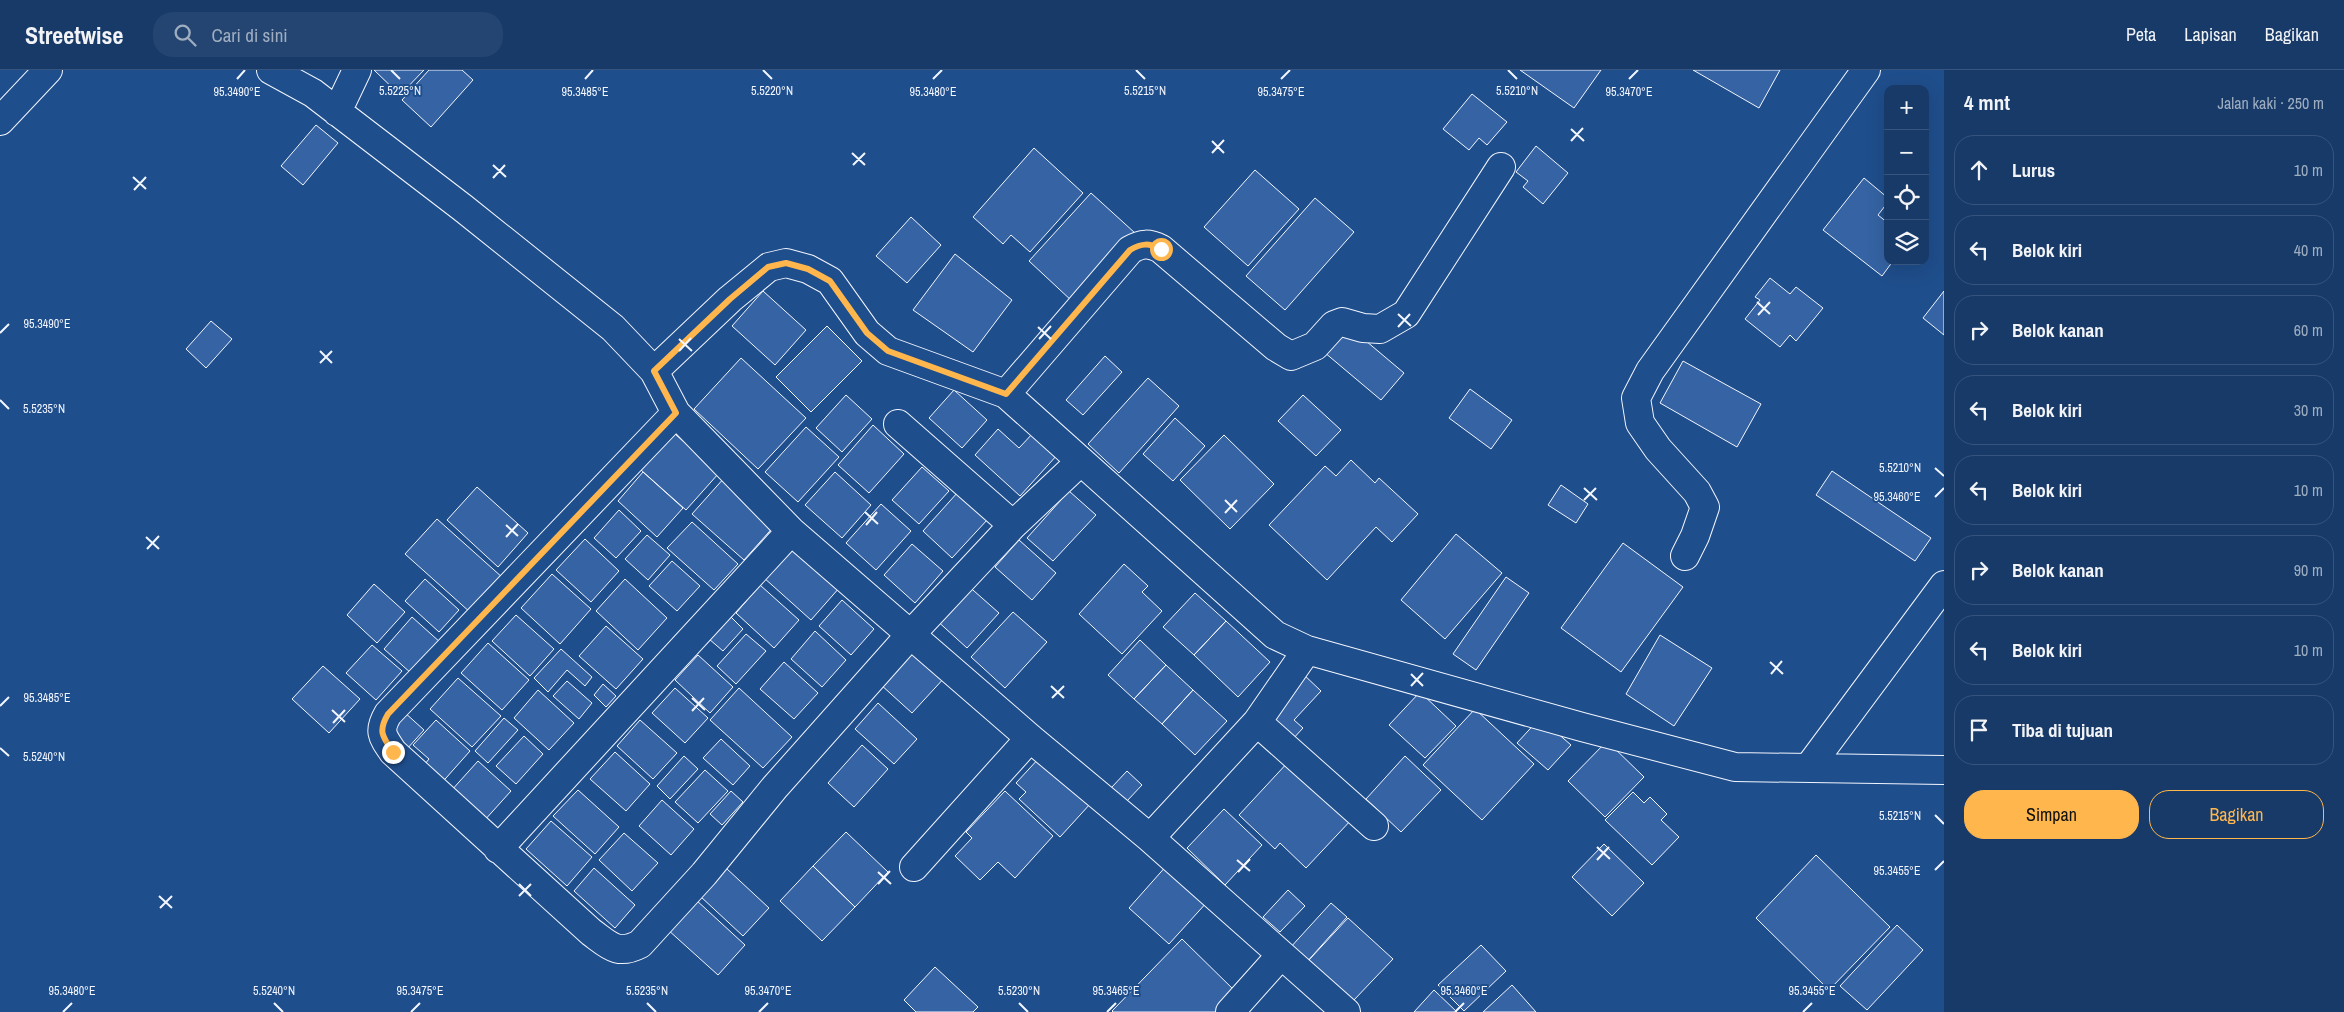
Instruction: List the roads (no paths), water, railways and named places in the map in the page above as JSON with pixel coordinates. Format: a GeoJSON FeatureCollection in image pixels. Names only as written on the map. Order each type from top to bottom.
{"type":"FeatureCollection","features":[{"type":"Feature","properties":{"kind":"street"},"geometry":{"type":"LineString","coordinates":[[0,121],[48,70]]}},
{"type":"Feature","properties":{"kind":"street"},"geometry":{"type":"LineString","coordinates":[[337,112],[357,70]]}},
{"type":"Feature","properties":{"kind":"street"},"geometry":{"type":"LineString","coordinates":[[1685,556],[1696,536],[1704,507],[1698,492],[1658,449],[1640,423],[1636,398],[1650,371],[1866,70]]}},
{"type":"Feature","properties":{"kind":"street"},"geometry":{"type":"LineString","coordinates":[[274,72],[313,93],[463,208],[613,328],[654,371],[676,413],[791,531],[1030,738],[1150,838],[1346,1012]]}},
{"type":"Feature","properties":{"kind":"street"},"geometry":{"type":"LineString","coordinates":[[1006,394],[1130,250],[1139,244],[1150,244],[1161,249],[1276,347],[1291,356],[1315,346],[1334,325],[1342,322],[1363,328],[1380,329],[1406,314],[1501,167]]}},
{"type":"Feature","properties":{"kind":"street"},"geometry":{"type":"LineString","coordinates":[[654,371],[730,299],[768,267],[786,263],[808,269],[830,281],[867,333],[888,351],[1006,394],[1275,635],[1307,650],[1582,727],[1735,767],[1944,770]]}},
{"type":"Feature","properties":{"kind":"street"},"geometry":{"type":"LineString","coordinates":[[676,413],[388,714],[382,726],[384,738],[393,752],[590,932],[615,949],[628,950],[640,944],[704,874],[775,787],[911,634],[1013,525],[1080,462]]}},
{"type":"Feature","properties":{"kind":"street"},"geometry":{"type":"LineString","coordinates":[[898,424],[1013,525]]}},
{"type":"Feature","properties":{"kind":"street"},"geometry":{"type":"LineString","coordinates":[[498,849],[791,531]]}},
{"type":"Feature","properties":{"kind":"street"},"geometry":{"type":"LineString","coordinates":[[1809,767],[1944,586]]}},
{"type":"Feature","properties":{"kind":"street"},"geometry":{"type":"LineString","coordinates":[[1150,838],[1257,722],[1307,650]]}},
{"type":"Feature","properties":{"kind":"street"},"geometry":{"type":"LineString","coordinates":[[1257,722],[1374,826]]}},
{"type":"Feature","properties":{"kind":"street"},"geometry":{"type":"LineString","coordinates":[[914,867],[1030,738]]}},
{"type":"Feature","properties":{"kind":"street"},"geometry":{"type":"LineString","coordinates":[[1230,1012],[1281,955]]}}]}
